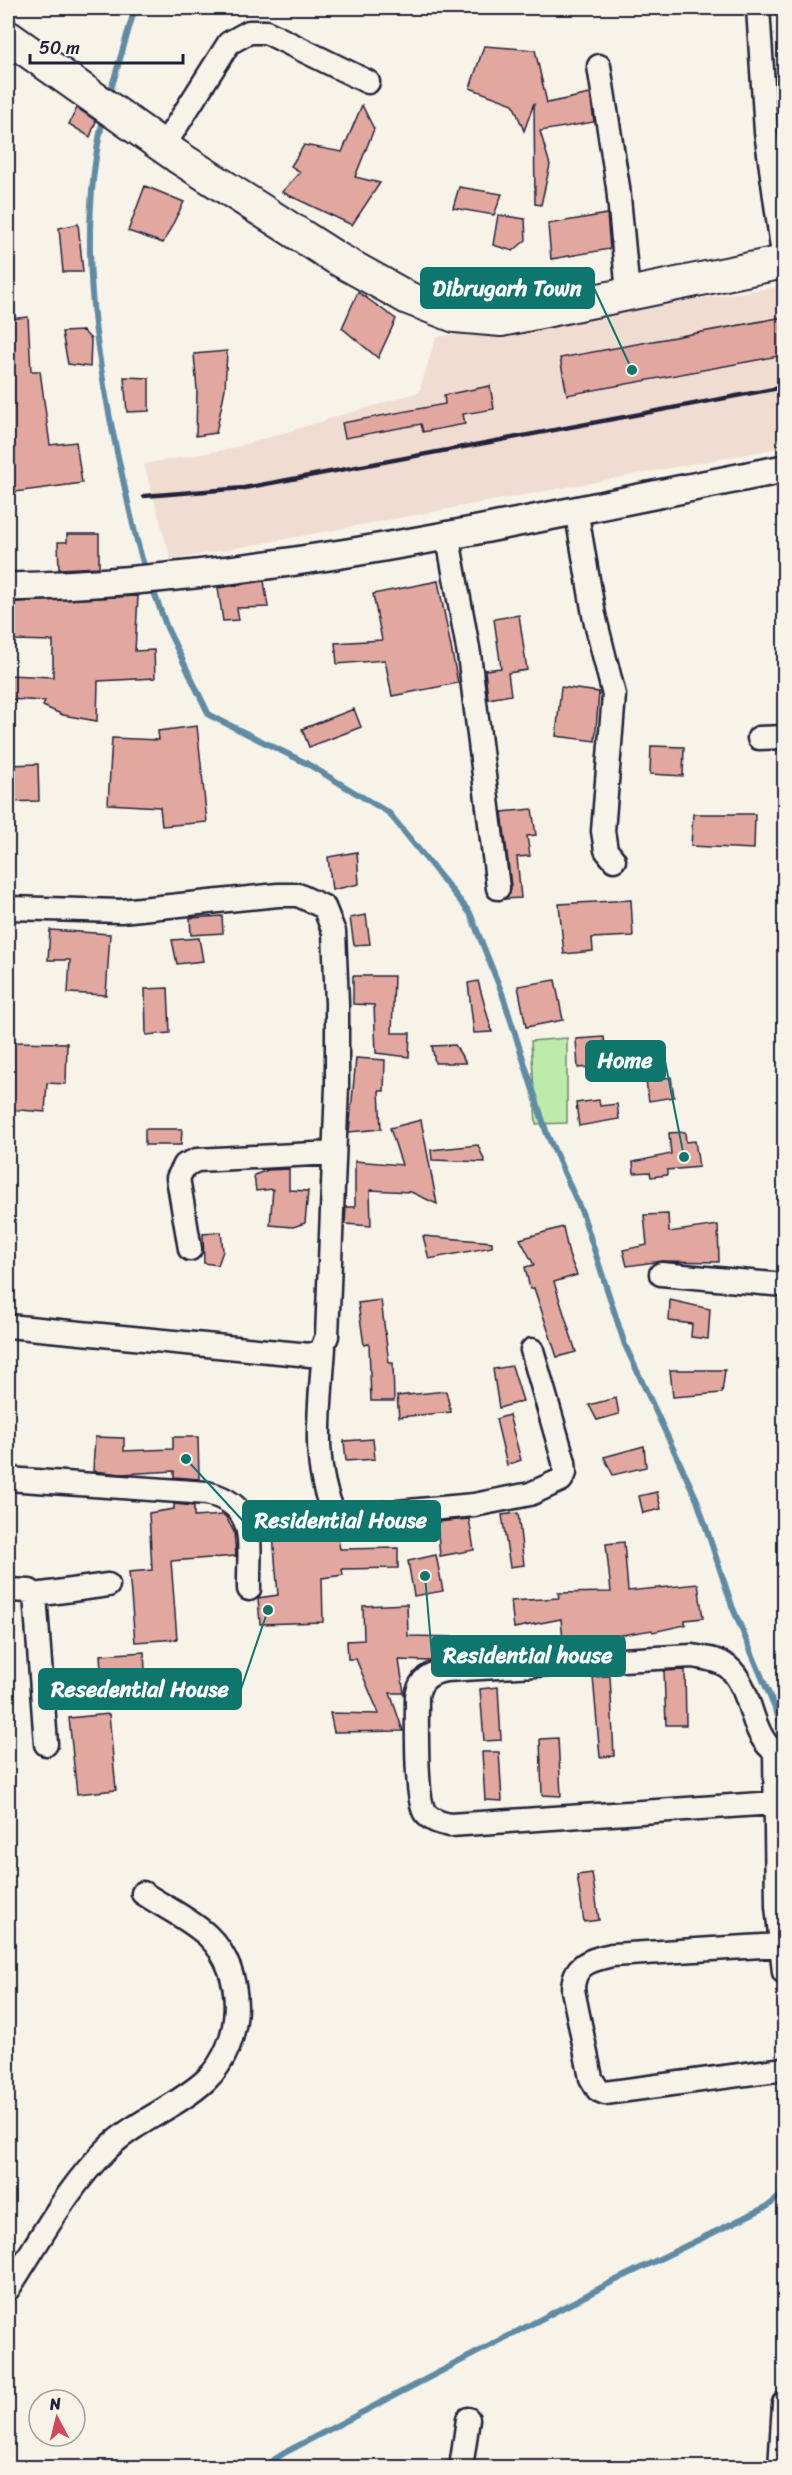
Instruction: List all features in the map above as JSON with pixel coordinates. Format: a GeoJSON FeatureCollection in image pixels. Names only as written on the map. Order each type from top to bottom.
{"type":"FeatureCollection","features":[{"type":"Feature","properties":{"kind":"main road"},"geometry":{"type":"LineString","coordinates":[[8,37],[163,147],[336,258],[408,298],[455,316],[501,320],[784,262]]}},
{"type":"Feature","properties":{"kind":"street"},"geometry":{"type":"LineString","coordinates":[[758,8],[775,131],[784,262]]}},
{"type":"Feature","properties":{"kind":"street"},"geometry":{"type":"LineString","coordinates":[[163,147],[229,43],[249,32],[266,32],[368,82]]}},
{"type":"Feature","properties":{"kind":"street"},"geometry":{"type":"LineString","coordinates":[[599,66],[618,187],[628,293]]}},
{"type":"Feature","properties":{"kind":"street"},"geometry":{"type":"LineString","coordinates":[[8,587],[148,578],[359,550],[784,469]]}},
{"type":"Feature","properties":{"kind":"street"},"geometry":{"type":"LineString","coordinates":[[576,509],[594,615],[614,695],[603,831],[606,850],[614,860]]}},
{"type":"Feature","properties":{"kind":"street"},"geometry":{"type":"LineString","coordinates":[[447,533],[469,654],[498,888]]}},
{"type":"Feature","properties":{"kind":"street"},"geometry":{"type":"LineString","coordinates":[[759,738],[784,737]]}},
{"type":"Feature","properties":{"kind":"street"},"geometry":{"type":"LineString","coordinates":[[8,908],[121,911],[278,895],[298,895],[324,907],[334,932],[337,1003],[320,1452],[329,1502],[334,1513],[343,1517],[499,1501],[530,1494],[561,1480],[565,1473],[564,1462],[532,1350]]}},
{"type":"Feature","properties":{"kind":"street"},"geometry":{"type":"LineString","coordinates":[[190,1249],[178,1178],[185,1166],[197,1160],[333,1154]]}},
{"type":"Feature","properties":{"kind":"street"},"geometry":{"type":"LineString","coordinates":[[661,1274],[784,1285]]}},
{"type":"Feature","properties":{"kind":"street"},"geometry":{"type":"LineString","coordinates":[[8,1326],[310,1354],[321,1351],[324,1347]]}},
{"type":"Feature","properties":{"kind":"street"},"geometry":{"type":"LineString","coordinates":[[8,1479],[207,1493],[228,1498],[241,1510],[248,1527],[249,1589]]}},
{"type":"Feature","properties":{"kind":"street"},"geometry":{"type":"LineString","coordinates":[[8,1590],[30,1591],[35,1595],[108,1585]]}},
{"type":"Feature","properties":{"kind":"street"},"geometry":{"type":"LineString","coordinates":[[35,1595],[46,1743]]}},
{"type":"Feature","properties":{"kind":"street"},"geometry":{"type":"LineString","coordinates":[[774,1803],[450,1825],[437,1822],[425,1813],[420,1796],[417,1696],[419,1684],[433,1672],[446,1670],[692,1656],[711,1659],[727,1666],[736,1676],[760,1735],[780,1754],[774,1803],[777,1906],[784,1972]]}},
{"type":"Feature","properties":{"kind":"street"},"geometry":{"type":"LineString","coordinates":[[8,2289],[96,2161],[122,2136],[206,2079],[222,2061],[232,2040],[235,2022],[232,1973],[220,1950],[207,1935],[143,1893]]}},
{"type":"Feature","properties":{"kind":"street"},"geometry":{"type":"LineString","coordinates":[[781,1945],[612,1955],[590,1960],[579,1968],[573,1978],[573,1990],[591,2078],[598,2090],[605,2093],[784,2069]]}},
{"type":"Feature","properties":{"kind":"street"},"geometry":{"type":"LineString","coordinates":[[780,2468],[784,2403]]}},
{"type":"Feature","properties":{"kind":"street"},"geometry":{"type":"LineString","coordinates":[[461,2468],[468,2419]]}},
{"type":"Feature","properties":{"kind":"shaded area"},"geometry":{"type":"Polygon","coordinates":[[[784,286],[784,447],[171,560],[144,464],[230,449],[419,392],[436,337],[784,286]]]}},
{"type":"Feature","properties":{"kind":"green space"},"geometry":{"type":"Polygon","coordinates":[[[567,1038],[567,1123],[536,1124],[531,1041],[567,1038]]]}},
{"type":"Feature","properties":{"kind":"green space"},"geometry":{"type":"Polygon","coordinates":[[[784,2263],[784,2383],[781,2265],[784,2263]]]}},
{"type":"Feature","properties":{"kind":"building"},"geometry":{"type":"Polygon","coordinates":[[[484,46],[535,50],[547,103],[590,94],[594,122],[540,131],[550,165],[541,205],[535,204],[534,103],[524,131],[513,104],[470,88],[484,46]]]}},
{"type":"Feature","properties":{"kind":"building"},"geometry":{"type":"Polygon","coordinates":[[[362,105],[374,129],[355,177],[380,183],[352,225],[282,192],[300,172],[291,166],[304,145],[342,152],[362,105]]]}},
{"type":"Feature","properties":{"kind":"building"},"geometry":{"type":"Polygon","coordinates":[[[77,108],[96,121],[90,137],[69,124],[77,108]]]}},
{"type":"Feature","properties":{"kind":"building"},"geometry":{"type":"Polygon","coordinates":[[[145,186],[184,202],[163,243],[128,231],[145,186]]]}},
{"type":"Feature","properties":{"kind":"building"},"geometry":{"type":"Polygon","coordinates":[[[459,187],[502,194],[494,215],[453,208],[459,187]]]}},
{"type":"Feature","properties":{"kind":"building"},"geometry":{"type":"Polygon","coordinates":[[[607,214],[610,249],[551,259],[548,224],[607,214]]]}},
{"type":"Feature","properties":{"kind":"building"},"geometry":{"type":"Polygon","coordinates":[[[498,215],[525,219],[526,240],[513,251],[493,245],[498,215]]]}},
{"type":"Feature","properties":{"kind":"building"},"geometry":{"type":"Polygon","coordinates":[[[78,224],[83,272],[63,272],[59,228],[78,224]]]}},
{"type":"Feature","properties":{"kind":"building"},"geometry":{"type":"Polygon","coordinates":[[[358,292],[396,319],[378,358],[342,328],[358,292]]]}},
{"type":"Feature","properties":{"kind":"building"},"geometry":{"type":"Polygon","coordinates":[[[28,317],[31,371],[40,371],[50,445],[76,442],[82,483],[8,493],[8,441],[10,441],[8,319],[28,317]]]}},
{"type":"Feature","properties":{"kind":"building"},"geometry":{"type":"Polygon","coordinates":[[[784,317],[784,355],[567,395],[560,358],[784,317]]]}},
{"type":"Feature","properties":{"kind":"building"},"geometry":{"type":"Polygon","coordinates":[[[83,331],[91,339],[90,367],[68,364],[62,332],[83,331]]]}},
{"type":"Feature","properties":{"kind":"building"},"geometry":{"type":"Polygon","coordinates":[[[227,351],[225,389],[216,433],[196,436],[197,390],[194,354],[227,351]]]}},
{"type":"Feature","properties":{"kind":"building"},"geometry":{"type":"Polygon","coordinates":[[[124,377],[149,378],[149,411],[127,412],[124,377]]]}},
{"type":"Feature","properties":{"kind":"building"},"geometry":{"type":"Polygon","coordinates":[[[490,386],[494,409],[463,414],[465,424],[423,432],[421,424],[345,438],[342,423],[445,404],[444,395],[490,386]]]}},
{"type":"Feature","properties":{"kind":"building"},"geometry":{"type":"Polygon","coordinates":[[[67,534],[99,534],[99,567],[59,569],[58,542],[67,542],[67,534]]]}},
{"type":"Feature","properties":{"kind":"building"},"geometry":{"type":"Polygon","coordinates":[[[264,581],[268,607],[237,608],[239,620],[223,621],[218,588],[264,581]]]}},
{"type":"Feature","properties":{"kind":"building"},"geometry":{"type":"Polygon","coordinates":[[[438,581],[458,683],[392,696],[385,660],[337,664],[335,643],[382,640],[373,594],[438,581]]]}},
{"type":"Feature","properties":{"kind":"building"},"geometry":{"type":"Polygon","coordinates":[[[138,596],[135,651],[154,650],[155,678],[98,681],[97,721],[63,715],[43,706],[45,701],[8,699],[8,675],[53,677],[53,641],[14,640],[15,602],[138,596]]]}},
{"type":"Feature","properties":{"kind":"building"},"geometry":{"type":"Polygon","coordinates":[[[519,615],[527,670],[508,673],[511,695],[488,699],[485,670],[501,668],[494,619],[519,615]]]}},
{"type":"Feature","properties":{"kind":"building"},"geometry":{"type":"Polygon","coordinates":[[[561,687],[599,692],[595,741],[556,736],[561,687]]]}},
{"type":"Feature","properties":{"kind":"building"},"geometry":{"type":"Polygon","coordinates":[[[354,709],[361,727],[309,747],[302,729],[354,709]]]}},
{"type":"Feature","properties":{"kind":"building"},"geometry":{"type":"Polygon","coordinates":[[[197,726],[207,822],[162,826],[160,807],[108,804],[112,738],[159,740],[158,731],[197,726]]]}},
{"type":"Feature","properties":{"kind":"building"},"geometry":{"type":"Polygon","coordinates":[[[651,746],[684,747],[683,776],[650,774],[651,746]]]}},
{"type":"Feature","properties":{"kind":"building"},"geometry":{"type":"Polygon","coordinates":[[[38,764],[39,801],[8,802],[8,765],[38,764]]]}},
{"type":"Feature","properties":{"kind":"building"},"geometry":{"type":"Polygon","coordinates":[[[532,809],[536,835],[527,836],[530,856],[517,857],[521,898],[505,899],[510,894],[511,886],[502,812],[532,809]]]}},
{"type":"Feature","properties":{"kind":"building"},"geometry":{"type":"Polygon","coordinates":[[[693,814],[755,814],[754,849],[691,846],[693,814]]]}},
{"type":"Feature","properties":{"kind":"building"},"geometry":{"type":"Polygon","coordinates":[[[357,852],[359,884],[332,890],[328,857],[357,852]]]}},
{"type":"Feature","properties":{"kind":"building"},"geometry":{"type":"Polygon","coordinates":[[[631,900],[633,936],[592,938],[593,951],[564,954],[559,904],[631,900]]]}},
{"type":"Feature","properties":{"kind":"building"},"geometry":{"type":"Polygon","coordinates":[[[366,915],[370,944],[354,945],[350,918],[366,915]]]}},
{"type":"Feature","properties":{"kind":"building"},"geometry":{"type":"Polygon","coordinates":[[[222,916],[223,933],[191,935],[190,918],[222,916]]]}},
{"type":"Feature","properties":{"kind":"building"},"geometry":{"type":"Polygon","coordinates":[[[50,930],[110,934],[106,995],[68,993],[70,960],[48,960],[50,930]]]}},
{"type":"Feature","properties":{"kind":"building"},"geometry":{"type":"Polygon","coordinates":[[[199,938],[203,961],[177,964],[172,940],[199,938]]]}},
{"type":"Feature","properties":{"kind":"building"},"geometry":{"type":"Polygon","coordinates":[[[353,976],[394,976],[392,1033],[410,1033],[409,1057],[376,1053],[374,1005],[353,1004],[353,976]]]}},
{"type":"Feature","properties":{"kind":"building"},"geometry":{"type":"Polygon","coordinates":[[[555,980],[563,1020],[526,1027],[518,986],[555,980]]]}},
{"type":"Feature","properties":{"kind":"building"},"geometry":{"type":"Polygon","coordinates":[[[478,981],[492,1032],[474,1033],[468,983],[478,981]]]}},
{"type":"Feature","properties":{"kind":"building"},"geometry":{"type":"Polygon","coordinates":[[[168,988],[170,1033],[146,1035],[145,989],[168,988]]]}},
{"type":"Feature","properties":{"kind":"building"},"geometry":{"type":"Polygon","coordinates":[[[604,1037],[607,1066],[578,1068],[576,1039],[604,1037]]]}},
{"type":"Feature","properties":{"kind":"building"},"geometry":{"type":"Polygon","coordinates":[[[10,1042],[67,1043],[66,1084],[47,1083],[45,1112],[8,1109],[10,1042]]]}},
{"type":"Feature","properties":{"kind":"building"},"geometry":{"type":"Polygon","coordinates":[[[455,1045],[466,1063],[435,1063],[432,1046],[455,1045]]]}},
{"type":"Feature","properties":{"kind":"building"},"geometry":{"type":"Polygon","coordinates":[[[356,1058],[385,1060],[384,1091],[379,1091],[381,1129],[349,1132],[356,1058]]]}},
{"type":"Feature","properties":{"kind":"building"},"geometry":{"type":"Polygon","coordinates":[[[671,1077],[674,1097],[649,1101],[646,1081],[671,1077]]]}},
{"type":"Feature","properties":{"kind":"building"},"geometry":{"type":"Polygon","coordinates":[[[599,1100],[600,1106],[617,1104],[619,1119],[579,1126],[576,1103],[599,1100]]]}},
{"type":"Feature","properties":{"kind":"building"},"geometry":{"type":"Polygon","coordinates":[[[421,1120],[437,1204],[411,1192],[370,1190],[371,1226],[345,1224],[346,1207],[355,1207],[355,1161],[402,1165],[390,1128],[421,1120]]]}},
{"type":"Feature","properties":{"kind":"building"},"geometry":{"type":"Polygon","coordinates":[[[145,1129],[182,1129],[181,1145],[145,1145],[145,1129]]]}},
{"type":"Feature","properties":{"kind":"building"},"geometry":{"type":"Polygon","coordinates":[[[685,1132],[686,1142],[695,1141],[699,1167],[667,1170],[667,1175],[651,1177],[650,1172],[634,1173],[633,1162],[671,1154],[669,1133],[685,1132]]]}},
{"type":"Feature","properties":{"kind":"building"},"geometry":{"type":"Polygon","coordinates":[[[478,1145],[485,1162],[432,1160],[431,1150],[478,1145]]]}},
{"type":"Feature","properties":{"kind":"building"},"geometry":{"type":"Polygon","coordinates":[[[289,1169],[289,1190],[308,1191],[305,1223],[293,1227],[270,1225],[273,1189],[256,1191],[254,1175],[268,1170],[289,1169]]]}},
{"type":"Feature","properties":{"kind":"building"},"geometry":{"type":"Polygon","coordinates":[[[668,1214],[669,1232],[718,1225],[719,1262],[662,1261],[627,1266],[623,1250],[647,1245],[644,1215],[668,1214]]]}},
{"type":"Feature","properties":{"kind":"building"},"geometry":{"type":"Polygon","coordinates":[[[563,1227],[569,1255],[577,1275],[554,1282],[576,1352],[557,1357],[534,1288],[530,1289],[525,1267],[534,1265],[520,1239],[563,1227]]]}},
{"type":"Feature","properties":{"kind":"building"},"geometry":{"type":"Polygon","coordinates":[[[221,1232],[223,1251],[218,1265],[204,1263],[203,1234],[221,1232]]]}},
{"type":"Feature","properties":{"kind":"building"},"geometry":{"type":"Polygon","coordinates":[[[423,1236],[492,1242],[492,1247],[429,1259],[423,1236]]]}},
{"type":"Feature","properties":{"kind":"building"},"geometry":{"type":"Polygon","coordinates":[[[381,1300],[389,1363],[393,1363],[394,1401],[371,1401],[369,1344],[364,1345],[358,1303],[381,1300]]]}},
{"type":"Feature","properties":{"kind":"building"},"geometry":{"type":"Polygon","coordinates":[[[670,1300],[710,1309],[708,1339],[691,1337],[692,1324],[669,1321],[670,1300]]]}},
{"type":"Feature","properties":{"kind":"building"},"geometry":{"type":"Polygon","coordinates":[[[512,1366],[523,1401],[499,1408],[493,1369],[512,1366]]]}},
{"type":"Feature","properties":{"kind":"building"},"geometry":{"type":"Polygon","coordinates":[[[670,1370],[725,1370],[722,1393],[673,1397],[670,1370]]]}},
{"type":"Feature","properties":{"kind":"building"},"geometry":{"type":"Polygon","coordinates":[[[446,1391],[451,1412],[399,1417],[397,1396],[446,1391]]]}},
{"type":"Feature","properties":{"kind":"building"},"geometry":{"type":"Polygon","coordinates":[[[616,1398],[619,1414],[597,1420],[589,1405],[616,1398]]]}},
{"type":"Feature","properties":{"kind":"building"},"geometry":{"type":"Polygon","coordinates":[[[509,1415],[521,1460],[507,1465],[496,1419],[509,1415]]]}},
{"type":"Feature","properties":{"kind":"building"},"geometry":{"type":"Polygon","coordinates":[[[95,1437],[124,1438],[124,1451],[173,1449],[173,1437],[198,1437],[199,1479],[174,1477],[174,1471],[122,1474],[93,1471],[95,1437]]]}},
{"type":"Feature","properties":{"kind":"building"},"geometry":{"type":"Polygon","coordinates":[[[373,1439],[375,1459],[346,1461],[344,1441],[373,1439]]]}},
{"type":"Feature","properties":{"kind":"building"},"geometry":{"type":"Polygon","coordinates":[[[644,1446],[646,1467],[613,1475],[604,1457],[644,1446]]]}},
{"type":"Feature","properties":{"kind":"building"},"geometry":{"type":"Polygon","coordinates":[[[657,1492],[661,1509],[643,1513],[639,1496],[657,1492]]]}},
{"type":"Feature","properties":{"kind":"building"},"geometry":{"type":"Polygon","coordinates":[[[174,1504],[194,1506],[194,1517],[223,1515],[226,1517],[234,1532],[236,1556],[171,1561],[177,1639],[135,1642],[129,1572],[152,1570],[149,1513],[174,1509],[174,1504]]]}},
{"type":"Feature","properties":{"kind":"building"},"geometry":{"type":"Polygon","coordinates":[[[518,1513],[524,1565],[510,1567],[502,1515],[518,1513]]]}},
{"type":"Feature","properties":{"kind":"building"},"geometry":{"type":"Polygon","coordinates":[[[469,1519],[474,1550],[440,1556],[437,1522],[469,1519]]]}},
{"type":"Feature","properties":{"kind":"building"},"geometry":{"type":"Polygon","coordinates":[[[336,1528],[340,1549],[398,1548],[398,1568],[342,1569],[343,1575],[322,1578],[323,1622],[260,1624],[258,1598],[278,1595],[273,1535],[336,1528]]]}},
{"type":"Feature","properties":{"kind":"building"},"geometry":{"type":"Polygon","coordinates":[[[624,1542],[628,1591],[698,1584],[703,1618],[685,1620],[685,1625],[653,1632],[652,1630],[585,1641],[563,1641],[561,1619],[514,1628],[511,1601],[559,1598],[558,1593],[611,1592],[606,1544],[624,1542]]]}},
{"type":"Feature","properties":{"kind":"building"},"geometry":{"type":"Polygon","coordinates":[[[436,1555],[443,1591],[414,1596],[408,1561],[436,1555]]]}},
{"type":"Feature","properties":{"kind":"building"},"geometry":{"type":"Polygon","coordinates":[[[407,1604],[408,1636],[459,1637],[458,1656],[429,1661],[399,1660],[404,1693],[390,1693],[403,1731],[334,1732],[330,1713],[379,1714],[356,1659],[348,1659],[347,1641],[364,1640],[363,1606],[407,1604]]]}},
{"type":"Feature","properties":{"kind":"building"},"geometry":{"type":"Polygon","coordinates":[[[144,1652],[146,1687],[121,1689],[122,1699],[103,1700],[100,1655],[144,1652]]]}},
{"type":"Feature","properties":{"kind":"building"},"geometry":{"type":"Polygon","coordinates":[[[685,1670],[686,1725],[666,1725],[664,1671],[685,1670]]]}},
{"type":"Feature","properties":{"kind":"building"},"geometry":{"type":"Polygon","coordinates":[[[610,1676],[614,1756],[600,1757],[593,1677],[610,1676]]]}},
{"type":"Feature","properties":{"kind":"building"},"geometry":{"type":"Polygon","coordinates":[[[498,1687],[501,1740],[484,1741],[480,1689],[498,1687]]]}},
{"type":"Feature","properties":{"kind":"building"},"geometry":{"type":"Polygon","coordinates":[[[109,1714],[116,1790],[77,1794],[69,1718],[109,1714]]]}},
{"type":"Feature","properties":{"kind":"building"},"geometry":{"type":"Polygon","coordinates":[[[558,1738],[561,1796],[542,1795],[540,1739],[558,1738]]]}},
{"type":"Feature","properties":{"kind":"building"},"geometry":{"type":"Polygon","coordinates":[[[482,1752],[499,1752],[502,1801],[485,1800],[482,1752]]]}},
{"type":"Feature","properties":{"kind":"building"},"geometry":{"type":"Polygon","coordinates":[[[592,1873],[599,1920],[584,1922],[577,1875],[592,1873]]]}},
{"type":"Feature","properties":{"kind":"waterway"},"geometry":{"type":"LineString","coordinates":[[109,96],[135,8]]}},
{"type":"Feature","properties":{"kind":"waterway"},"geometry":{"type":"LineString","coordinates":[[104,115],[91,203],[90,247],[96,335],[111,422],[146,571]]}},
{"type":"Feature","properties":{"kind":"waterway"},"geometry":{"type":"LineString","coordinates":[[151,584],[167,628],[209,715],[306,763],[389,813],[470,913],[502,993],[547,1134],[583,1215],[625,1345],[697,1500],[732,1606],[784,1730]]}},
{"type":"Feature","properties":{"kind":"waterway"},"geometry":{"type":"LineString","coordinates":[[261,2468],[286,2452],[610,2283],[768,2206],[784,2193]]}},
{"type":"Feature","properties":{"kind":"railway"},"geometry":{"type":"LineString","coordinates":[[144,496],[244,488],[784,387]]}},
{"type":"Feature","properties":{"kind":"place","name":"Dibrugarh Town"},"geometry":{"type":"Point","coordinates":[632,370]}},
{"type":"Feature","properties":{"kind":"place","name":"Home"},"geometry":{"type":"Point","coordinates":[684,1157]}},
{"type":"Feature","properties":{"kind":"place","name":"Residential House"},"geometry":{"type":"Point","coordinates":[186,1459]}},
{"type":"Feature","properties":{"kind":"place","name":"Residential house"},"geometry":{"type":"Point","coordinates":[425,1576]}},
{"type":"Feature","properties":{"kind":"place","name":"Resedential House"},"geometry":{"type":"Point","coordinates":[268,1610]}}]}
